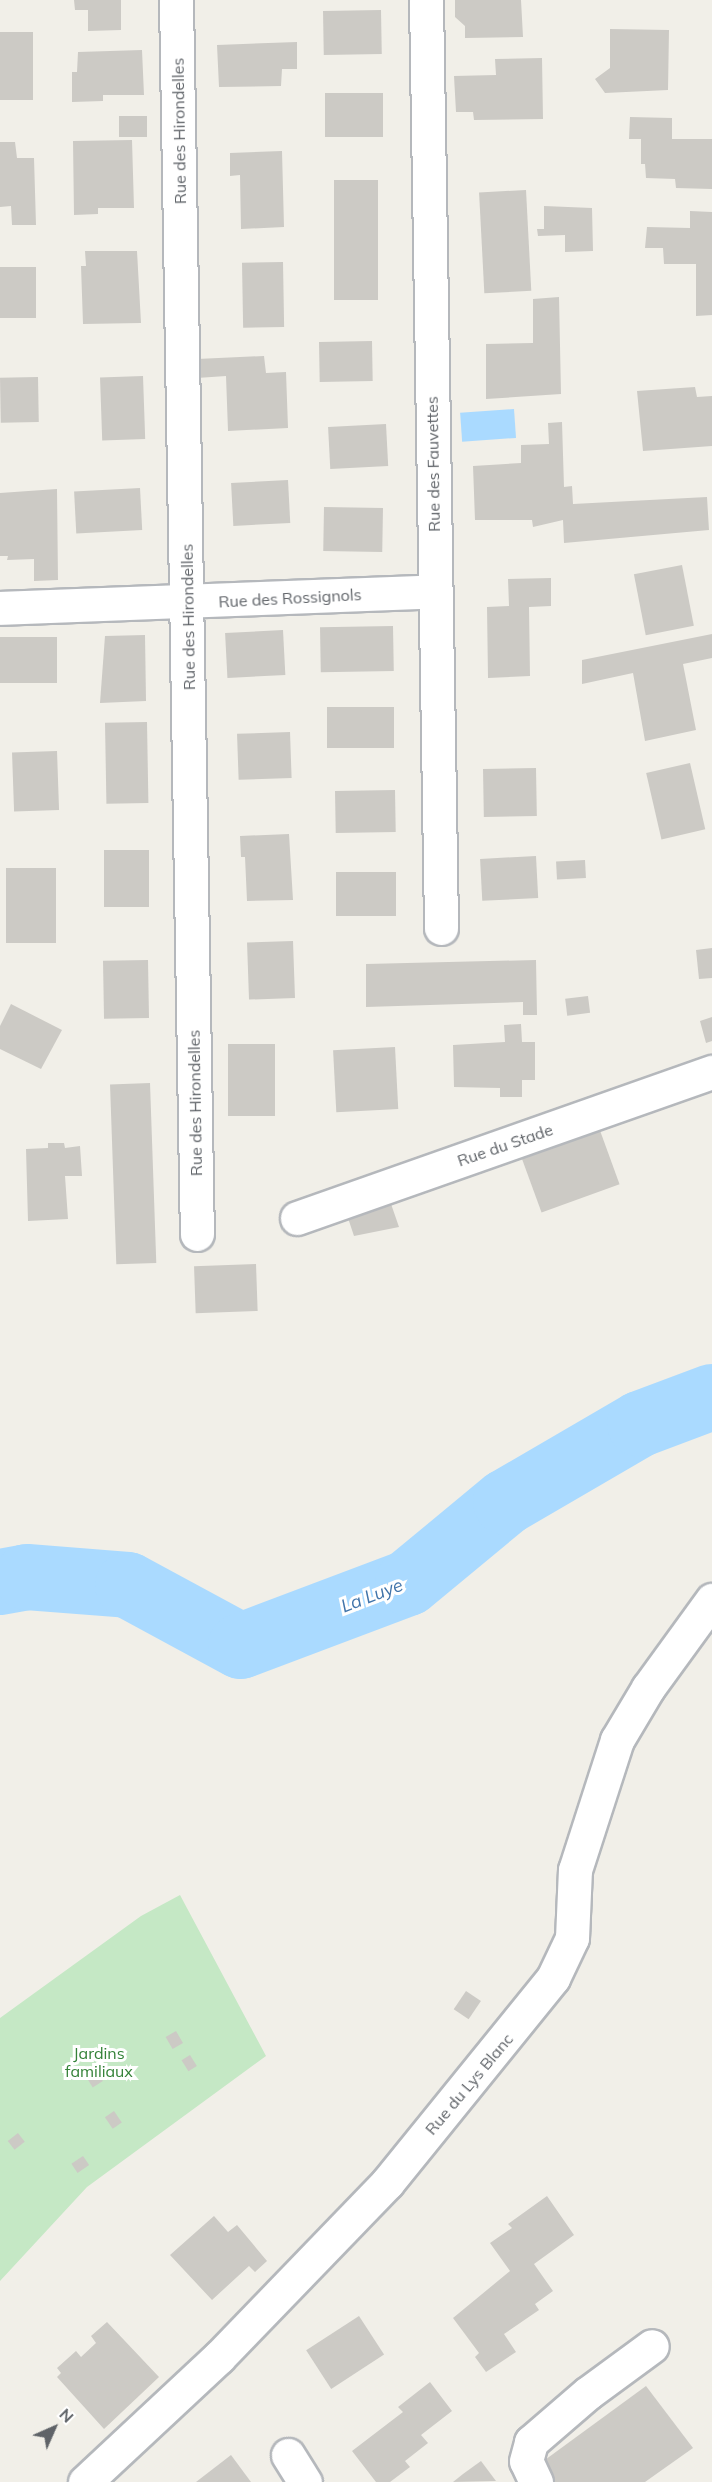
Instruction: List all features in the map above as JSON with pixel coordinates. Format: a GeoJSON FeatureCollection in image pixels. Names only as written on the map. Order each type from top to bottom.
{"type":"FeatureCollection","features":[{"type":"Feature","properties":{"kind":"street","name":"Rue des Hirondelles"},"geometry":{"type":"LineString","coordinates":[[176,0],[197,1234]]}},
{"type":"Feature","properties":{"kind":"street","name":"Rue des Fauvettes"},"geometry":{"type":"LineString","coordinates":[[426,0],[441,928]]}},
{"type":"Feature","properties":{"kind":"street","name":"Rue des Rossignols"},"geometry":{"type":"LineString","coordinates":[[0,608],[188,603],[435,591]]}},
{"type":"Feature","properties":{"kind":"street","name":"Rue du Stade"},"geometry":{"type":"LineString","coordinates":[[297,1218],[712,1072]]}},
{"type":"Feature","properties":{"kind":"street","name":"Rue du Lys Blanc"},"geometry":{"type":"LineString","coordinates":[[85,2482],[219,2357],[387,2183],[554,1978],[572,1938],[575,1870],[617,1740],[648,1688],[712,1600]]}},
{"type":"Feature","properties":{"kind":"street"},"geometry":{"type":"LineString","coordinates":[[536,2482],[525,2461],[531,2442],[588,2393],[652,2346]]}},
{"type":"Feature","properties":{"kind":"street"},"geometry":{"type":"LineString","coordinates":[[288,2455],[305,2482]]}},
{"type":"Feature","properties":{"kind":"green space","name":"Jardins familiaux"},"geometry":{"type":"Polygon","coordinates":[[[180,1895],[266,2056],[87,2187],[0,2281],[0,2018],[141,1916],[180,1895]]]}},
{"type":"Feature","properties":{"kind":"water"},"geometry":{"type":"Polygon","coordinates":[[[514,409],[516,438],[462,442],[460,413],[514,409]]]}},
{"type":"Feature","properties":{"kind":"building"},"geometry":{"type":"Polygon","coordinates":[[[74,0],[121,0],[121,30],[88,31],[88,10],[75,10],[74,0]]]}},
{"type":"Feature","properties":{"kind":"building"},"geometry":{"type":"Polygon","coordinates":[[[455,0],[521,0],[523,37],[465,38],[465,26],[455,17],[455,0]]]}},
{"type":"Feature","properties":{"kind":"building"},"geometry":{"type":"Polygon","coordinates":[[[381,10],[382,54],[324,55],[323,11],[381,10]]]}},
{"type":"Feature","properties":{"kind":"building"},"geometry":{"type":"Polygon","coordinates":[[[610,29],[669,30],[668,90],[605,93],[595,79],[610,68],[610,29]]]}},
{"type":"Feature","properties":{"kind":"building"},"geometry":{"type":"Polygon","coordinates":[[[0,32],[33,32],[33,100],[0,100],[0,32]]]}},
{"type":"Feature","properties":{"kind":"building"},"geometry":{"type":"Polygon","coordinates":[[[297,42],[297,69],[282,69],[281,86],[219,87],[217,45],[297,42]]]}},
{"type":"Feature","properties":{"kind":"building"},"geometry":{"type":"Polygon","coordinates":[[[142,50],[144,95],[103,95],[103,101],[72,102],[72,72],[77,72],[78,52],[142,50]]]}},
{"type":"Feature","properties":{"kind":"building"},"geometry":{"type":"Polygon","coordinates":[[[542,58],[543,119],[474,120],[473,112],[456,112],[454,76],[496,75],[495,59],[542,58]]]}},
{"type":"Feature","properties":{"kind":"building"},"geometry":{"type":"Polygon","coordinates":[[[325,93],[383,93],[383,137],[325,137],[325,93]]]}},
{"type":"Feature","properties":{"kind":"building"},"geometry":{"type":"Polygon","coordinates":[[[119,116],[147,116],[147,137],[119,137],[119,116]]]}},
{"type":"Feature","properties":{"kind":"building"},"geometry":{"type":"Polygon","coordinates":[[[630,117],[672,118],[672,139],[712,139],[712,189],[676,188],[675,179],[646,178],[645,164],[641,164],[641,139],[629,139],[630,117]]]}},
{"type":"Feature","properties":{"kind":"building"},"geometry":{"type":"Polygon","coordinates":[[[132,140],[134,208],[98,208],[98,214],[74,215],[73,141],[132,140]]]}},
{"type":"Feature","properties":{"kind":"building"},"geometry":{"type":"Polygon","coordinates":[[[0,142],[15,142],[17,158],[34,158],[36,225],[12,225],[11,206],[0,207],[0,142]]]}},
{"type":"Feature","properties":{"kind":"building"},"geometry":{"type":"Polygon","coordinates":[[[282,151],[284,227],[241,229],[240,175],[230,176],[230,153],[282,151]]]}},
{"type":"Feature","properties":{"kind":"building"},"geometry":{"type":"Polygon","coordinates":[[[334,180],[378,180],[378,300],[334,300],[334,180]]]}},
{"type":"Feature","properties":{"kind":"building"},"geometry":{"type":"Polygon","coordinates":[[[526,190],[531,291],[484,293],[479,192],[526,190]]]}},
{"type":"Feature","properties":{"kind":"building"},"geometry":{"type":"Polygon","coordinates":[[[544,206],[592,208],[593,251],[565,252],[565,235],[538,236],[537,229],[544,229],[544,206]]]}},
{"type":"Feature","properties":{"kind":"building"},"geometry":{"type":"Polygon","coordinates":[[[690,211],[712,212],[712,315],[696,316],[696,264],[664,264],[663,248],[645,248],[647,227],[690,228],[690,211]]]}},
{"type":"Feature","properties":{"kind":"building"},"geometry":{"type":"Polygon","coordinates":[[[85,251],[137,251],[141,323],[83,324],[81,266],[86,266],[85,251]]]}},
{"type":"Feature","properties":{"kind":"building"},"geometry":{"type":"Polygon","coordinates":[[[283,262],[284,327],[243,328],[242,263],[283,262]]]}},
{"type":"Feature","properties":{"kind":"building"},"geometry":{"type":"Polygon","coordinates":[[[0,267],[36,267],[36,318],[0,318],[0,267]]]}},
{"type":"Feature","properties":{"kind":"building"},"geometry":{"type":"Polygon","coordinates":[[[559,297],[561,394],[486,399],[486,344],[533,343],[533,299],[559,297]]]}},
{"type":"Feature","properties":{"kind":"building"},"geometry":{"type":"Polygon","coordinates":[[[372,341],[373,381],[320,382],[319,342],[372,341]]]}},
{"type":"Feature","properties":{"kind":"building"},"geometry":{"type":"Polygon","coordinates":[[[264,356],[266,373],[286,372],[288,428],[228,431],[226,376],[197,378],[197,359],[264,356]]]}},
{"type":"Feature","properties":{"kind":"building"},"geometry":{"type":"Polygon","coordinates":[[[143,376],[145,439],[102,440],[100,378],[143,376]]]}},
{"type":"Feature","properties":{"kind":"building"},"geometry":{"type":"Polygon","coordinates":[[[38,377],[39,422],[1,423],[0,378],[38,377]]]}},
{"type":"Feature","properties":{"kind":"building"},"geometry":{"type":"Polygon","coordinates":[[[695,387],[697,397],[712,396],[712,446],[643,451],[637,391],[695,387]]]}},
{"type":"Feature","properties":{"kind":"building"},"geometry":{"type":"Polygon","coordinates":[[[562,422],[564,487],[572,486],[573,504],[707,497],[709,530],[564,543],[563,520],[533,527],[532,520],[475,520],[473,466],[521,463],[521,445],[549,444],[548,423],[562,422]]]}},
{"type":"Feature","properties":{"kind":"building"},"geometry":{"type":"Polygon","coordinates":[[[386,424],[388,466],[330,469],[328,427],[386,424]]]}},
{"type":"Feature","properties":{"kind":"building"},"geometry":{"type":"Polygon","coordinates":[[[288,480],[290,523],[233,526],[231,483],[288,480]]]}},
{"type":"Feature","properties":{"kind":"building"},"geometry":{"type":"Polygon","coordinates":[[[140,488],[142,530],[76,533],[74,491],[140,488]]]}},
{"type":"Feature","properties":{"kind":"building"},"geometry":{"type":"Polygon","coordinates":[[[57,489],[58,580],[34,581],[34,559],[7,560],[8,556],[0,556],[0,493],[57,489]]]}},
{"type":"Feature","properties":{"kind":"building"},"geometry":{"type":"Polygon","coordinates":[[[324,507],[383,508],[382,552],[323,551],[324,507]]]}},
{"type":"Feature","properties":{"kind":"building"},"geometry":{"type":"Polygon","coordinates":[[[682,565],[694,626],[646,635],[634,574],[682,565]]]}},
{"type":"Feature","properties":{"kind":"building"},"geometry":{"type":"Polygon","coordinates":[[[551,578],[551,606],[529,607],[530,676],[488,678],[487,607],[509,606],[508,579],[551,578]]]}},
{"type":"Feature","properties":{"kind":"building"},"geometry":{"type":"Polygon","coordinates":[[[393,626],[394,671],[321,672],[320,627],[393,626]]]}},
{"type":"Feature","properties":{"kind":"building"},"geometry":{"type":"Polygon","coordinates":[[[283,630],[285,675],[227,678],[225,633],[283,630]]]}},
{"type":"Feature","properties":{"kind":"building"},"geometry":{"type":"Polygon","coordinates":[[[712,634],[712,658],[683,664],[696,730],[645,741],[633,673],[582,684],[582,660],[712,634]]]}},
{"type":"Feature","properties":{"kind":"building"},"geometry":{"type":"Polygon","coordinates":[[[145,635],[146,701],[100,703],[105,636],[145,635]]]}},
{"type":"Feature","properties":{"kind":"building"},"geometry":{"type":"Polygon","coordinates":[[[0,637],[57,637],[57,683],[0,683],[0,637]]]}},
{"type":"Feature","properties":{"kind":"building"},"geometry":{"type":"Polygon","coordinates":[[[327,707],[394,707],[394,748],[327,748],[327,707]]]}},
{"type":"Feature","properties":{"kind":"building"},"geometry":{"type":"Polygon","coordinates":[[[147,722],[148,803],[106,804],[105,723],[147,722]]]}},
{"type":"Feature","properties":{"kind":"building"},"geometry":{"type":"Polygon","coordinates":[[[290,732],[292,778],[239,780],[237,734],[290,732]]]}},
{"type":"Feature","properties":{"kind":"building"},"geometry":{"type":"Polygon","coordinates":[[[57,751],[59,810],[14,812],[12,753],[57,751]]]}},
{"type":"Feature","properties":{"kind":"building"},"geometry":{"type":"Polygon","coordinates":[[[690,763],[705,829],[661,839],[646,773],[690,763]]]}},
{"type":"Feature","properties":{"kind":"building"},"geometry":{"type":"Polygon","coordinates":[[[536,768],[537,816],[484,817],[483,769],[536,768]]]}},
{"type":"Feature","properties":{"kind":"building"},"geometry":{"type":"Polygon","coordinates":[[[395,790],[396,832],[336,833],[335,791],[395,790]]]}},
{"type":"Feature","properties":{"kind":"building"},"geometry":{"type":"Polygon","coordinates":[[[289,834],[293,900],[247,901],[245,857],[241,857],[240,836],[289,834]]]}},
{"type":"Feature","properties":{"kind":"building"},"geometry":{"type":"Polygon","coordinates":[[[104,850],[149,850],[149,907],[104,907],[104,850]]]}},
{"type":"Feature","properties":{"kind":"building"},"geometry":{"type":"Polygon","coordinates":[[[536,856],[538,898],[482,901],[480,859],[536,856]]]}},
{"type":"Feature","properties":{"kind":"building"},"geometry":{"type":"Polygon","coordinates":[[[585,860],[586,878],[557,879],[556,862],[585,860]]]}},
{"type":"Feature","properties":{"kind":"building"},"geometry":{"type":"Polygon","coordinates":[[[6,868],[56,868],[56,943],[6,943],[6,868]]]}},
{"type":"Feature","properties":{"kind":"building"},"geometry":{"type":"Polygon","coordinates":[[[336,872],[396,872],[396,916],[336,916],[336,872]]]}},
{"type":"Feature","properties":{"kind":"building"},"geometry":{"type":"Polygon","coordinates":[[[293,941],[295,998],[249,1000],[247,943],[293,941]]]}},
{"type":"Feature","properties":{"kind":"building"},"geometry":{"type":"Polygon","coordinates":[[[712,948],[712,978],[699,979],[696,950],[712,948]]]}},
{"type":"Feature","properties":{"kind":"building"},"geometry":{"type":"Polygon","coordinates":[[[148,960],[149,1018],[104,1019],[103,961],[148,960]]]}},
{"type":"Feature","properties":{"kind":"building"},"geometry":{"type":"Polygon","coordinates":[[[536,960],[537,1015],[523,1015],[523,1002],[366,1007],[366,964],[536,960]]]}},
{"type":"Feature","properties":{"kind":"building"},"geometry":{"type":"Polygon","coordinates":[[[588,996],[590,1013],[567,1016],[565,999],[588,996]]]}},
{"type":"Feature","properties":{"kind":"building"},"geometry":{"type":"Polygon","coordinates":[[[11,1004],[62,1030],[41,1069],[0,1049],[0,1026],[11,1004]]]}},
{"type":"Feature","properties":{"kind":"building"},"geometry":{"type":"Polygon","coordinates":[[[712,1017],[712,1041],[706,1043],[700,1021],[712,1017]]]}},
{"type":"Feature","properties":{"kind":"building"},"geometry":{"type":"Polygon","coordinates":[[[521,1024],[522,1042],[535,1042],[535,1080],[522,1080],[522,1097],[500,1097],[500,1088],[454,1087],[453,1045],[505,1042],[504,1025],[521,1024]]]}},
{"type":"Feature","properties":{"kind":"building"},"geometry":{"type":"Polygon","coordinates":[[[228,1044],[275,1044],[275,1116],[228,1116],[228,1044]]]}},
{"type":"Feature","properties":{"kind":"building"},"geometry":{"type":"Polygon","coordinates":[[[395,1047],[398,1109],[336,1112],[333,1050],[395,1047]]]}},
{"type":"Feature","properties":{"kind":"building"},"geometry":{"type":"Polygon","coordinates":[[[150,1083],[156,1263],[116,1264],[110,1084],[150,1083]]]}},
{"type":"Feature","properties":{"kind":"building"},"geometry":{"type":"Polygon","coordinates":[[[598,1125],[620,1184],[542,1213],[520,1153],[598,1125]]]}},
{"type":"Feature","properties":{"kind":"building"},"geometry":{"type":"Polygon","coordinates":[[[48,1143],[64,1143],[65,1148],[80,1146],[82,1176],[65,1176],[68,1219],[28,1221],[26,1149],[48,1148],[48,1143]]]}},
{"type":"Feature","properties":{"kind":"building"},"geometry":{"type":"Polygon","coordinates":[[[390,1201],[399,1227],[354,1236],[347,1215],[390,1201]]]}},
{"type":"Feature","properties":{"kind":"building"},"geometry":{"type":"Polygon","coordinates":[[[256,1264],[258,1311],[196,1313],[194,1266],[256,1264]]]}},
{"type":"Feature","properties":{"kind":"building"},"geometry":{"type":"Polygon","coordinates":[[[466,1991],[481,2001],[469,2019],[454,2009],[466,1991]]]}},
{"type":"Feature","properties":{"kind":"building"},"geometry":{"type":"Polygon","coordinates":[[[176,2031],[183,2043],[173,2049],[166,2037],[176,2031]]]}},
{"type":"Feature","properties":{"kind":"building"},"geometry":{"type":"Polygon","coordinates":[[[190,2055],[197,2066],[188,2071],[182,2060],[190,2055]]]}},
{"type":"Feature","properties":{"kind":"building"},"geometry":{"type":"Polygon","coordinates":[[[96,2070],[103,2081],[93,2087],[86,2076],[96,2070]]]}},
{"type":"Feature","properties":{"kind":"building"},"geometry":{"type":"Polygon","coordinates":[[[114,2111],[122,2123],[113,2129],[105,2117],[114,2111]]]}},
{"type":"Feature","properties":{"kind":"building"},"geometry":{"type":"Polygon","coordinates":[[[18,2133],[25,2142],[15,2150],[8,2141],[18,2133]]]}},
{"type":"Feature","properties":{"kind":"building"},"geometry":{"type":"Polygon","coordinates":[[[83,2156],[89,2165],[78,2173],[71,2164],[83,2156]]]}},
{"type":"Feature","properties":{"kind":"building"},"geometry":{"type":"Polygon","coordinates":[[[547,2196],[574,2235],[534,2264],[553,2291],[535,2304],[539,2310],[504,2334],[516,2352],[486,2372],[475,2357],[479,2353],[453,2318],[510,2271],[490,2243],[512,2228],[508,2224],[547,2196]]]}},
{"type":"Feature","properties":{"kind":"building"},"geometry":{"type":"Polygon","coordinates":[[[214,2216],[228,2232],[237,2225],[267,2261],[255,2272],[249,2266],[212,2300],[170,2255],[214,2216]]]}},
{"type":"Feature","properties":{"kind":"building"},"geometry":{"type":"Polygon","coordinates":[[[359,2316],[384,2355],[331,2389],[306,2350],[359,2316]]]}},
{"type":"Feature","properties":{"kind":"building"},"geometry":{"type":"Polygon","coordinates":[[[107,2322],[159,2377],[104,2429],[57,2377],[61,2373],[57,2368],[76,2351],[81,2357],[96,2343],[91,2336],[107,2322]]]}},
{"type":"Feature","properties":{"kind":"building"},"geometry":{"type":"Polygon","coordinates":[[[430,2382],[452,2411],[421,2435],[428,2443],[405,2461],[410,2467],[390,2482],[376,2482],[352,2451],[403,2412],[398,2407],[430,2382]]]}},
{"type":"Feature","properties":{"kind":"building"},"geometry":{"type":"Polygon","coordinates":[[[646,2386],[693,2448],[645,2482],[551,2482],[538,2465],[646,2386]]]}},
{"type":"Feature","properties":{"kind":"building"},"geometry":{"type":"Polygon","coordinates":[[[231,2455],[251,2482],[196,2482],[231,2455]]]}},
{"type":"Feature","properties":{"kind":"building"},"geometry":{"type":"Polygon","coordinates":[[[481,2461],[496,2481],[453,2482],[463,2474],[481,2461]]]}},
{"type":"Feature","properties":{"kind":"waterway","name":"La Luye"},"geometry":{"type":"LineString","coordinates":[[0,1582],[27,1577],[128,1585],[241,1646],[408,1583],[506,1502],[640,1424],[712,1397]]}}]}
